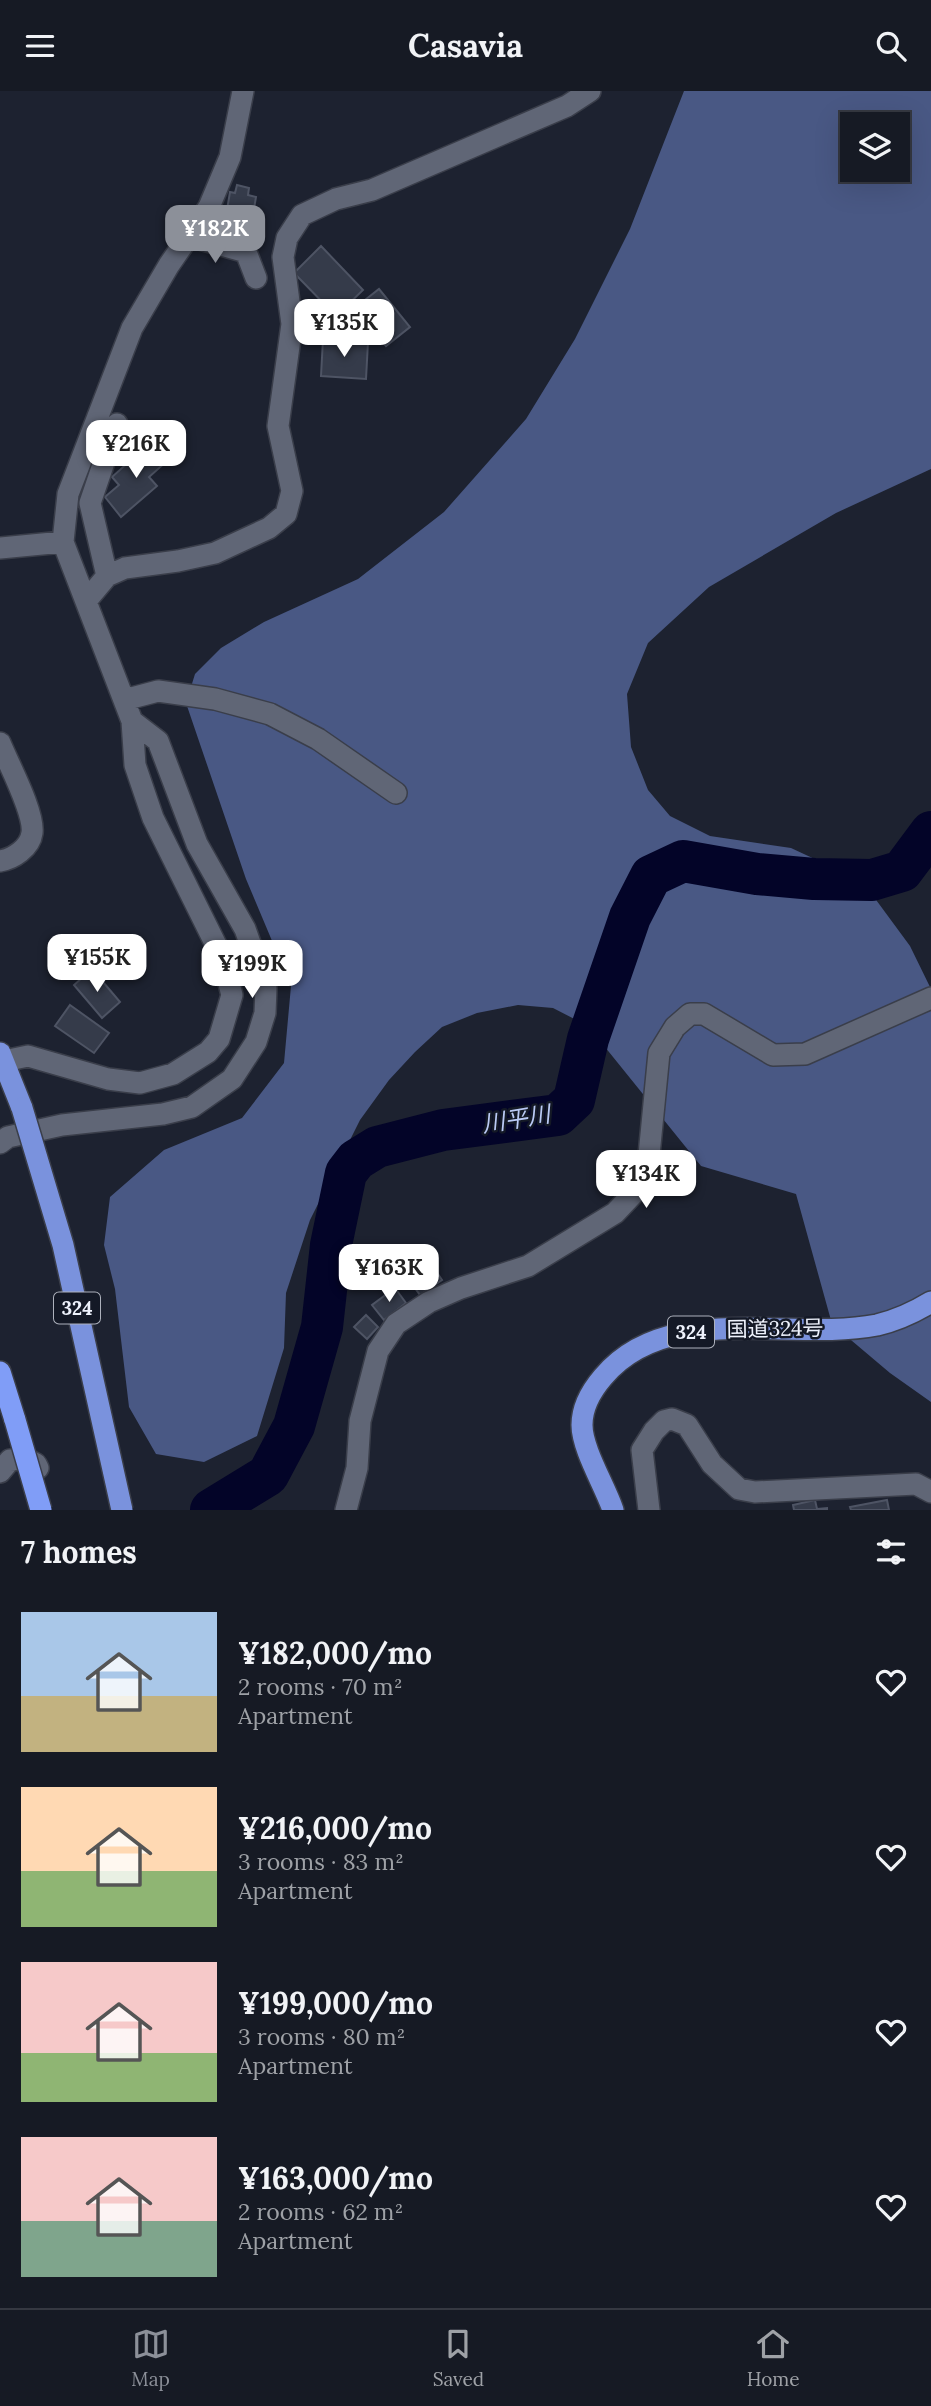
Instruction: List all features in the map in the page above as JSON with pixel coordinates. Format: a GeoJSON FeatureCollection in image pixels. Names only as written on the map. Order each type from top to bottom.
{"type":"FeatureCollection","features":[{"type":"Feature","properties":{"kind":"highway","name":"324"},"geometry":{"type":"LineString","coordinates":[[2,1057],[22,1108],[63,1245],[122,1510]]}},
{"type":"Feature","properties":{"kind":"highway","name":"国道324号"},"geometry":{"type":"LineString","coordinates":[[613,1510],[606,1488],[583,1439],[582,1423],[592,1390],[610,1368],[637,1349],[673,1334],[876,1325],[907,1317],[931,1302]]}},
{"type":"Feature","properties":{"kind":"highway"},"geometry":{"type":"LineString","coordinates":[[0,1372],[40,1510]]}},
{"type":"Feature","properties":{"kind":"highway"},"geometry":{"type":"LineString","coordinates":[[0,1379],[15,1420]]}},
{"type":"Feature","properties":{"kind":"street"},"geometry":{"type":"LineString","coordinates":[[2,1057],[28,1056],[108,1079],[140,1083],[173,1074],[208,1052],[219,1039],[232,995],[222,957],[153,818],[135,765],[132,721],[63,542],[68,494],[132,328],[169,265],[209,207],[230,157],[243,91]]}},
{"type":"Feature","properties":{"kind":"street"},"geometry":{"type":"LineString","coordinates":[[86,601],[107,576],[125,568],[215,554],[269,528],[286,514],[292,491],[278,426],[292,324],[283,257],[288,238],[302,215],[335,199],[372,190],[567,106],[590,91]]}},
{"type":"Feature","properties":{"kind":"street"},"geometry":{"type":"LineString","coordinates":[[189,236],[246,252],[256,278]]}},
{"type":"Feature","properties":{"kind":"street"},"geometry":{"type":"LineString","coordinates":[[107,576],[90,503],[117,424]]}},
{"type":"Feature","properties":{"kind":"street"},"geometry":{"type":"LineString","coordinates":[[0,548],[63,542]]}},
{"type":"Feature","properties":{"kind":"street"},"geometry":{"type":"LineString","coordinates":[[124,700],[158,691],[215,699],[270,714],[318,739],[396,793]]}},
{"type":"Feature","properties":{"kind":"street"},"geometry":{"type":"LineString","coordinates":[[3,1137],[62,1125],[163,1114],[192,1107],[232,1079],[256,1042],[265,1013],[266,988],[245,929],[197,844],[158,741],[132,721]]}},
{"type":"Feature","properties":{"kind":"street"},"geometry":{"type":"LineString","coordinates":[[0,743],[30,814],[32,834],[26,847],[9,859],[0,861]]}},
{"type":"Feature","properties":{"kind":"street"},"geometry":{"type":"LineString","coordinates":[[346,1510],[357,1468],[360,1420],[378,1351],[396,1324],[440,1297],[528,1266],[615,1213],[633,1194],[649,1156],[659,1053],[675,1027],[690,1014],[704,1014],[773,1055],[805,1054],[931,998]]}},
{"type":"Feature","properties":{"kind":"street"},"geometry":{"type":"LineString","coordinates":[[649,1510],[642,1450],[654,1431],[664,1421],[672,1419],[687,1425],[712,1464],[739,1489],[755,1492],[926,1482]]}},
{"type":"Feature","properties":{"kind":"street"},"geometry":{"type":"LineString","coordinates":[[0,1472],[10,1460],[26,1459],[36,1464],[43,1479],[44,1490],[40,1510]]}},
{"type":"Feature","properties":{"kind":"shaded area"},"geometry":{"type":"Polygon","coordinates":[[[684,91],[931,91],[931,469],[836,513],[709,587],[648,643],[627,694],[631,747],[648,790],[670,816],[710,836],[791,848],[834,868],[871,893],[910,946],[931,989],[931,1402],[890,1373],[832,1324],[796,1194],[701,1166],[588,1026],[553,1008],[518,1005],[477,1013],[442,1027],[389,1080],[360,1120],[310,1220],[286,1293],[284,1348],[257,1436],[204,1462],[156,1454],[129,1407],[115,1289],[104,1245],[110,1197],[164,1150],[242,1118],[284,1063],[291,986],[246,879],[186,703],[195,674],[221,648],[264,622],[358,579],[444,512],[526,419],[575,339],[630,229],[684,91]]]}},
{"type":"Feature","properties":{"kind":"building"},"geometry":{"type":"Polygon","coordinates":[[[237,185],[249,188],[248,195],[256,197],[249,238],[223,234],[230,192],[235,193],[237,185]]]}},
{"type":"Feature","properties":{"kind":"building"},"geometry":{"type":"Polygon","coordinates":[[[321,246],[363,290],[336,316],[294,273],[321,246]]]}},
{"type":"Feature","properties":{"kind":"building"},"geometry":{"type":"Polygon","coordinates":[[[379,289],[410,327],[386,346],[355,308],[379,289]]]}},
{"type":"Feature","properties":{"kind":"building"},"geometry":{"type":"Polygon","coordinates":[[[323,339],[368,342],[366,379],[321,376],[323,339]]]}},
{"type":"Feature","properties":{"kind":"building"},"geometry":{"type":"Polygon","coordinates":[[[151,442],[167,461],[149,477],[157,486],[121,517],[105,497],[119,485],[112,477],[151,442]]]}},
{"type":"Feature","properties":{"kind":"building"},"geometry":{"type":"Polygon","coordinates":[[[92,969],[120,1002],[102,1018],[74,985],[92,969]]]}},
{"type":"Feature","properties":{"kind":"building"},"geometry":{"type":"Polygon","coordinates":[[[70,1005],[109,1033],[94,1053],[55,1026],[70,1005]]]}},
{"type":"Feature","properties":{"kind":"building"},"geometry":{"type":"Polygon","coordinates":[[[425,1255],[442,1280],[420,1295],[403,1271],[425,1255]]]}},
{"type":"Feature","properties":{"kind":"building"},"geometry":{"type":"Polygon","coordinates":[[[380,1258],[385,1268],[376,1274],[370,1264],[380,1258]]]}},
{"type":"Feature","properties":{"kind":"building"},"geometry":{"type":"Polygon","coordinates":[[[395,1288],[406,1303],[384,1320],[372,1305],[395,1288]]]}},
{"type":"Feature","properties":{"kind":"building"},"geometry":{"type":"Polygon","coordinates":[[[366,1315],[378,1327],[367,1339],[354,1327],[366,1315]]]}},
{"type":"Feature","properties":{"kind":"building"},"geometry":{"type":"Polygon","coordinates":[[[815,1500],[817,1509],[827,1510],[794,1510],[793,1505],[815,1500]]]}},
{"type":"Feature","properties":{"kind":"building"},"geometry":{"type":"Polygon","coordinates":[[[887,1500],[889,1510],[851,1510],[850,1507],[887,1500]]]}},
{"type":"Feature","properties":{"kind":"waterway","name":"川平川"},"geometry":{"type":"LineString","coordinates":[[211,1510],[268,1475],[294,1426],[322,1327],[331,1245],[346,1173],[356,1160],[377,1147],[443,1130],[558,1115],[574,1100],[588,1039],[630,917],[651,876],[683,861],[757,874],[872,880],[902,871],[931,832]]}}]}
